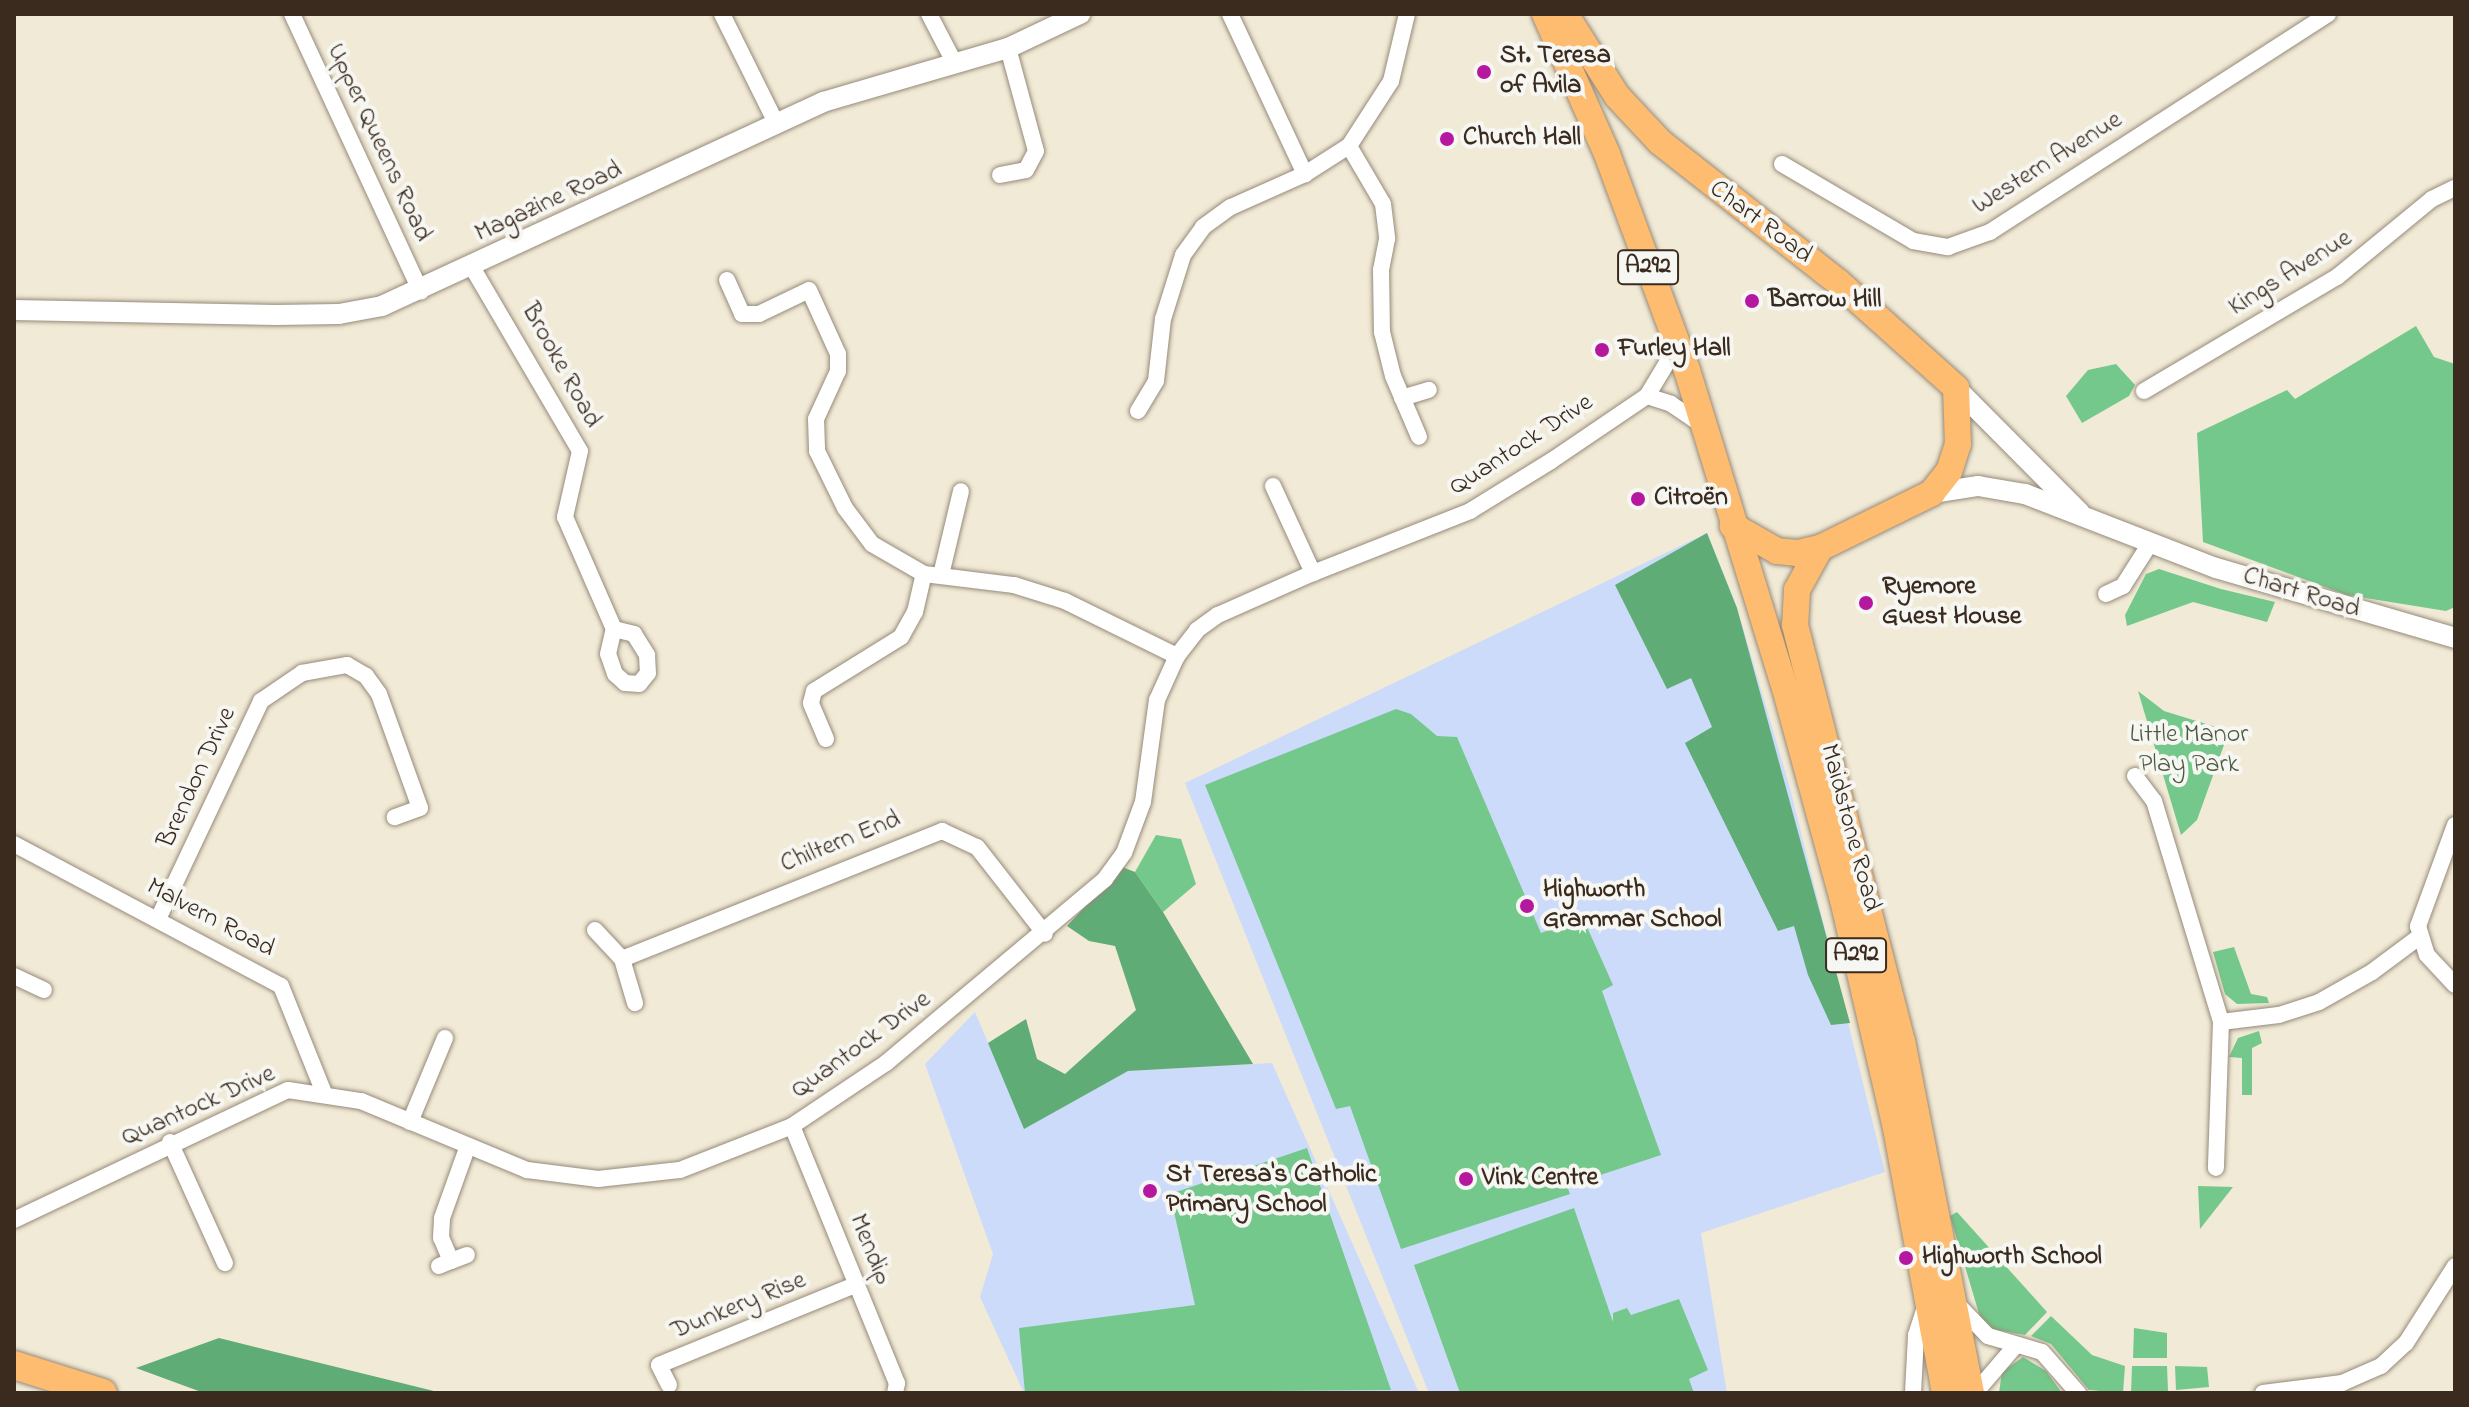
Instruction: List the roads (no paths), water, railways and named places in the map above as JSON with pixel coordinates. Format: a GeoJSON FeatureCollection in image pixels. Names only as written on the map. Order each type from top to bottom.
{"type":"FeatureCollection","features":[{"type":"Feature","properties":{"kind":"highway"},"geometry":{"type":"LineString","coordinates":[[14,1365],[103,1393]]}},
{"type":"Feature","properties":{"kind":"main road","name":"Maidstone Road"},"geometry":{"type":"LineString","coordinates":[[1545,14],[1607,154],[1706,427],[1733,526],[1792,712],[1843,900],[1940,1299],[1973,1393]]}},
{"type":"Feature","properties":{"kind":"main road","name":"Chart Road"},"geometry":{"type":"LineString","coordinates":[[1565,14],[1617,96],[1660,142],[1838,282],[1956,388]]}},
{"type":"Feature","properties":{"kind":"main road"},"geometry":{"type":"LineString","coordinates":[[1733,526],[1777,551],[1820,548],[1932,493],[1949,471],[1958,444],[1956,388]]}},
{"type":"Feature","properties":{"kind":"main road","name":"Maidstone Road"},"geometry":{"type":"LineString","coordinates":[[1820,548],[1797,590],[1795,625],[1867,890],[1940,1299],[1945,1393]]}},
{"type":"Feature","properties":{"kind":"street","name":"Upper Queens Road"},"geometry":{"type":"LineString","coordinates":[[292,14],[421,292]]}},
{"type":"Feature","properties":{"kind":"street"},"geometry":{"type":"LineString","coordinates":[[722,14],[776,123]]}},
{"type":"Feature","properties":{"kind":"street"},"geometry":{"type":"LineString","coordinates":[[929,14],[955,64]]}},
{"type":"Feature","properties":{"kind":"street","name":"Magazine Road"},"geometry":{"type":"LineString","coordinates":[[14,310],[339,314],[382,306],[421,292],[823,102],[1008,48],[1056,19],[1080,14]]}},
{"type":"Feature","properties":{"kind":"street"},"geometry":{"type":"LineString","coordinates":[[1230,14],[1305,174]]}},
{"type":"Feature","properties":{"kind":"street"},"geometry":{"type":"LineString","coordinates":[[1394,14],[1400,39]]}},
{"type":"Feature","properties":{"kind":"street"},"geometry":{"type":"LineString","coordinates":[[1138,411],[1156,381],[1163,319],[1183,255],[1203,227],[1231,207],[1305,174],[1349,146],[1391,81],[1407,14]]}},
{"type":"Feature","properties":{"kind":"street","name":"Western Avenue"},"geometry":{"type":"LineString","coordinates":[[1782,164],[1913,241],[1948,247],[1990,232],[2328,14]]}},
{"type":"Feature","properties":{"kind":"street"},"geometry":{"type":"LineString","coordinates":[[1000,175],[1026,170],[1036,151],[1008,48]]}},
{"type":"Feature","properties":{"kind":"street"},"geometry":{"type":"LineString","coordinates":[[1349,146],[1383,204],[1387,239],[1381,270],[1382,332],[1402,398],[1419,437]]}},
{"type":"Feature","properties":{"kind":"street","name":"Kings Avenue"},"geometry":{"type":"LineString","coordinates":[[2144,391],[2337,277],[2432,199],[2455,188]]}},
{"type":"Feature","properties":{"kind":"street","name":"Brooke Road"},"geometry":{"type":"LineString","coordinates":[[472,267],[580,451],[565,517],[614,629]]}},
{"type":"Feature","properties":{"kind":"street"},"geometry":{"type":"LineString","coordinates":[[727,280],[742,314],[759,314],[809,290],[838,354],[838,371],[816,419],[817,451],[845,508],[872,544],[932,575],[1014,585],[1065,601],[1177,656]]}},
{"type":"Feature","properties":{"kind":"street","name":"Quantock Drive"},"geometry":{"type":"LineString","coordinates":[[14,1220],[170,1142],[288,1090],[361,1101],[467,1148],[527,1170],[613,1179],[680,1170],[792,1126],[865,1079],[1045,934],[1105,879],[1124,853],[1143,802],[1157,700],[1177,656],[1197,630],[1218,615],[1313,573],[1470,511],[1647,396],[1668,361],[1672,335]]}},
{"type":"Feature","properties":{"kind":"street","name":"Chart Road"},"geometry":{"type":"LineString","coordinates":[[1956,388],[2081,514]]}},
{"type":"Feature","properties":{"kind":"street"},"geometry":{"type":"LineString","coordinates":[[1402,398],[1429,390]]}},
{"type":"Feature","properties":{"kind":"street"},"geometry":{"type":"LineString","coordinates":[[1647,396],[1671,404],[1706,427]]}},
{"type":"Feature","properties":{"kind":"street"},"geometry":{"type":"LineString","coordinates":[[1273,486],[1313,573]]}},
{"type":"Feature","properties":{"kind":"street","name":"Chart Road"},"geometry":{"type":"LineString","coordinates":[[1932,493],[2002,488],[2081,514],[2149,545],[2455,638]]}},
{"type":"Feature","properties":{"kind":"street"},"geometry":{"type":"LineString","coordinates":[[826,739],[811,703],[814,691],[901,637],[932,575],[961,491]]}},
{"type":"Feature","properties":{"kind":"street"},"geometry":{"type":"LineString","coordinates":[[2106,594],[2123,586],[2149,545]]}},
{"type":"Feature","properties":{"kind":"street","name":"Brendon Drive"},"geometry":{"type":"LineString","coordinates":[[158,919],[261,701],[302,673],[347,665],[366,676],[379,694],[420,808],[395,817]]}},
{"type":"Feature","properties":{"kind":"street"},"geometry":{"type":"LineString","coordinates":[[2135,776],[2154,801],[2221,1022],[2216,1168]]}},
{"type":"Feature","properties":{"kind":"street"},"geometry":{"type":"LineString","coordinates":[[2455,825],[2429,892],[2419,937],[2427,955],[2455,985]]}},
{"type":"Feature","properties":{"kind":"street","name":"Chiltern End"},"geometry":{"type":"LineString","coordinates":[[622,959],[942,831],[977,847],[1045,934]]}},
{"type":"Feature","properties":{"kind":"street","name":"Malvern Road"},"geometry":{"type":"LineString","coordinates":[[16,850],[158,919],[281,986],[324,1093]]}},
{"type":"Feature","properties":{"kind":"street"},"geometry":{"type":"LineString","coordinates":[[595,930],[622,959],[635,1003]]}},
{"type":"Feature","properties":{"kind":"street"},"geometry":{"type":"LineString","coordinates":[[2221,1022],[2279,1015],[2317,1003],[2372,972],[2419,937]]}},
{"type":"Feature","properties":{"kind":"street"},"geometry":{"type":"LineString","coordinates":[[14,976],[44,990]]}},
{"type":"Feature","properties":{"kind":"street"},"geometry":{"type":"LineString","coordinates":[[410,1122],[445,1038]]}},
{"type":"Feature","properties":{"kind":"street","name":"Mendip"},"geometry":{"type":"LineString","coordinates":[[792,1126],[897,1383],[895,1393]]}},
{"type":"Feature","properties":{"kind":"street"},"geometry":{"type":"LineString","coordinates":[[170,1142],[225,1263]]}},
{"type":"Feature","properties":{"kind":"street"},"geometry":{"type":"LineString","coordinates":[[467,1148],[442,1218],[441,1238],[445,1263],[467,1255]]}},
{"type":"Feature","properties":{"kind":"street"},"geometry":{"type":"LineString","coordinates":[[2263,1393],[2342,1383],[2381,1366],[2406,1343],[2455,1266]]}},
{"type":"Feature","properties":{"kind":"street","name":"Dunkery Rise"},"geometry":{"type":"LineString","coordinates":[[669,1385],[659,1365],[857,1284]]}},
{"type":"Feature","properties":{"kind":"street"},"geometry":{"type":"LineString","coordinates":[[1913,1393],[1916,1335],[1940,1299],[1978,1329],[2042,1352],[2078,1393]]}},
{"type":"Feature","properties":{"kind":"street"},"geometry":{"type":"LineString","coordinates":[[1973,1393],[2016,1345]]}},
{"type":"Feature","properties":{"kind":"place","name":"St. Teresa of Avila"},"geometry":{"type":"Point","coordinates":[1484,72]}},
{"type":"Feature","properties":{"kind":"place","name":"Church Hall"},"geometry":{"type":"Point","coordinates":[1447,139]}},
{"type":"Feature","properties":{"kind":"place","name":"Barrow Hill"},"geometry":{"type":"Point","coordinates":[1752,301]}},
{"type":"Feature","properties":{"kind":"place","name":"Furley Hall"},"geometry":{"type":"Point","coordinates":[1602,350]}},
{"type":"Feature","properties":{"kind":"place","name":"Citroën"},"geometry":{"type":"Point","coordinates":[1638,499]}},
{"type":"Feature","properties":{"kind":"place","name":"Ryemore Guest House"},"geometry":{"type":"Point","coordinates":[1866,603]}},
{"type":"Feature","properties":{"kind":"place","name":"Highworth Grammar School"},"geometry":{"type":"Point","coordinates":[1527,906]}},
{"type":"Feature","properties":{"kind":"place","name":"Vink Centre"},"geometry":{"type":"Point","coordinates":[1466,1179]}},
{"type":"Feature","properties":{"kind":"place","name":"St Teresa's Catholic Primary School"},"geometry":{"type":"Point","coordinates":[1150,1191]}},
{"type":"Feature","properties":{"kind":"place","name":"Highworth School"},"geometry":{"type":"Point","coordinates":[1906,1258]}},
{"type":"Feature","properties":{"kind":"park label","name":"Little Manor Play Park"},"geometry":{"type":"Point","coordinates":[2189,751]}}]}
